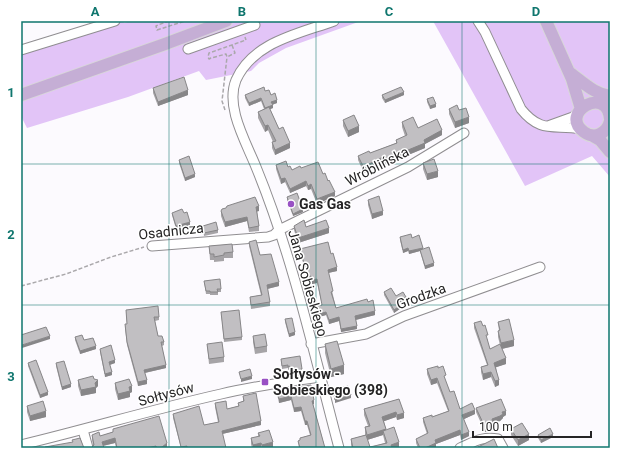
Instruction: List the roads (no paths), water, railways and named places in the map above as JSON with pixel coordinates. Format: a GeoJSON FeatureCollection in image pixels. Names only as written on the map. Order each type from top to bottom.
{"type":"FeatureCollection","features":[{"type":"Feature","properties":{"kind":"main road"},"geometry":{"type":"LineString","coordinates":[[21,95],[226,21]]}},
{"type":"Feature","properties":{"kind":"main road"},"geometry":{"type":"LineString","coordinates":[[546,21],[571,75],[588,99],[604,103]]}},
{"type":"Feature","properties":{"kind":"main road"},"geometry":{"type":"LineString","coordinates":[[571,75],[595,92],[602,95],[607,110],[610,142]]}},
{"type":"Feature","properties":{"kind":"main road"},"geometry":{"type":"LineString","coordinates":[[571,75],[580,111]]}},
{"type":"Feature","properties":{"kind":"main road"},"geometry":{"type":"LineString","coordinates":[[604,103],[587,104],[580,111],[577,120],[581,130],[600,140],[610,152]]}},
{"type":"Feature","properties":{"kind":"main road"},"geometry":{"type":"LineString","coordinates":[[593,136],[598,135],[609,123]]}},
{"type":"Feature","properties":{"kind":"street"},"geometry":{"type":"LineString","coordinates":[[21,50],[115,21]]}},
{"type":"Feature","properties":{"kind":"street","name":"Jana Sobieskiego"},"geometry":{"type":"LineString","coordinates":[[334,21],[267,46],[256,54],[248,62],[236,81],[233,99],[235,113],[279,230],[291,267],[339,448]]}},
{"type":"Feature","properties":{"kind":"street"},"geometry":{"type":"LineString","coordinates":[[478,21],[486,32],[521,109],[528,118],[536,123],[547,126],[581,130]]}},
{"type":"Feature","properties":{"kind":"street"},"geometry":{"type":"LineString","coordinates":[[188,49],[255,25]]}},
{"type":"Feature","properties":{"kind":"street"},"geometry":{"type":"LineString","coordinates":[[547,126],[573,117],[580,111]]}},
{"type":"Feature","properties":{"kind":"street","name":"Wróblińska"},"geometry":{"type":"LineString","coordinates":[[279,230],[408,167],[464,133]]}},
{"type":"Feature","properties":{"kind":"street","name":"Osadnicza"},"geometry":{"type":"LineString","coordinates":[[152,246],[268,236],[279,230]]}},
{"type":"Feature","properties":{"kind":"street","name":"Grodzka"},"geometry":{"type":"LineString","coordinates":[[311,344],[366,334],[404,316],[540,268]]}},
{"type":"Feature","properties":{"kind":"street","name":"Sołtysów"},"geometry":{"type":"LineString","coordinates":[[21,445],[220,394],[320,377]]}},
{"type":"Feature","properties":{"kind":"street"},"geometry":{"type":"LineString","coordinates":[[83,430],[88,448]]}},
{"type":"Feature","properties":{"kind":"street"},"geometry":{"type":"LineString","coordinates":[[460,448],[480,439],[489,437],[498,439],[503,448]]}},
{"type":"Feature","properties":{"kind":"place","name":"Gas Gas"},"geometry":{"type":"Point","coordinates":[291,204]}},
{"type":"Feature","properties":{"kind":"place","name":"Sołtysów - Sobieskiego (398)"},"geometry":{"type":"Point","coordinates":[265,382]}}]}
